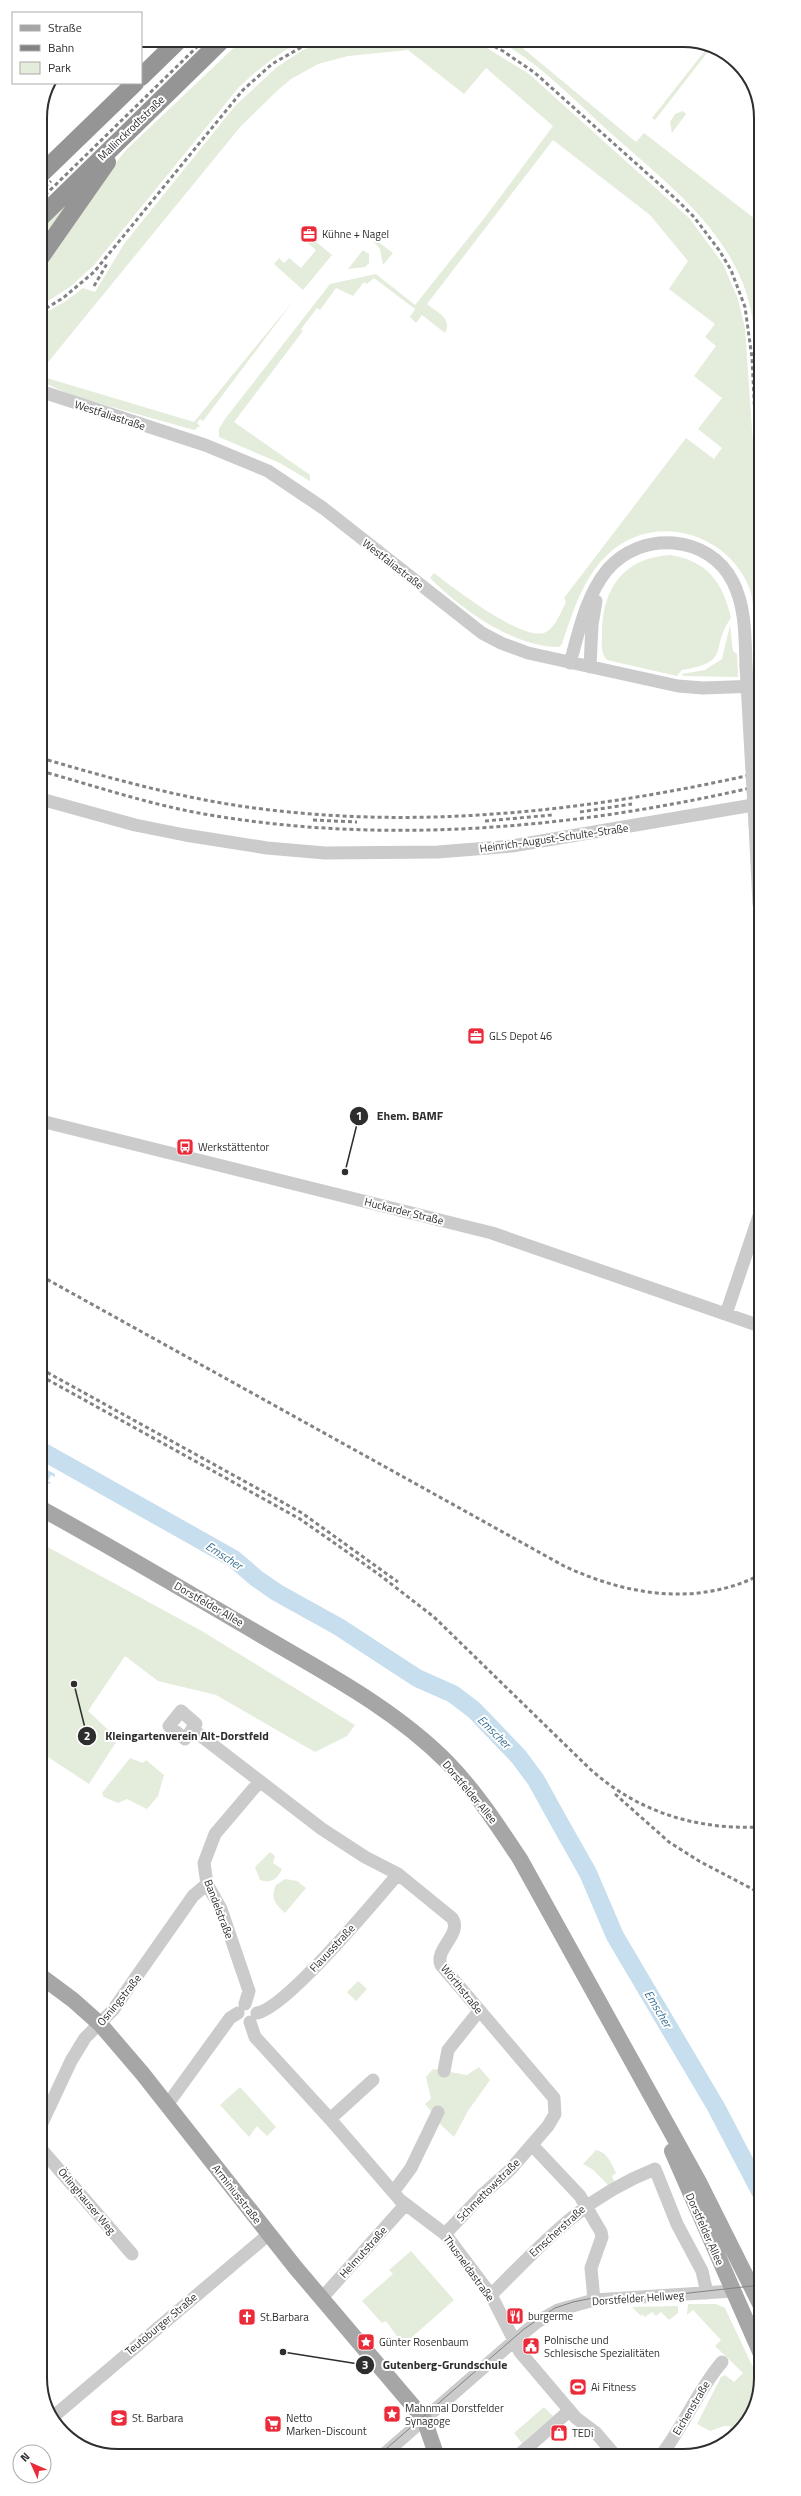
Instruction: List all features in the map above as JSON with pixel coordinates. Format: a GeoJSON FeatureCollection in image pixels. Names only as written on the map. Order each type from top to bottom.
{"type":"FeatureCollection","features":[{"type":"Feature","properties":{"kind":"highway"},"geometry":{"type":"LineString","coordinates":[[142,76],[172,47]]}},
{"type":"Feature","properties":{"kind":"highway","name":"Mallinckrodtstraße"},"geometry":{"type":"LineString","coordinates":[[47,211],[131,127],[215,47]]}},
{"type":"Feature","properties":{"kind":"highway"},"geometry":{"type":"LineString","coordinates":[[47,168],[134,84]]}},
{"type":"Feature","properties":{"kind":"highway"},"geometry":{"type":"LineString","coordinates":[[47,153],[112,105]]}},
{"type":"Feature","properties":{"kind":"highway"},"geometry":{"type":"LineString","coordinates":[[47,248],[131,127]]}},
{"type":"Feature","properties":{"kind":"main road","name":"Dorstfelder Allee"},"geometry":{"type":"LineString","coordinates":[[47,1512],[156,1573],[365,1698],[407,1727],[448,1763],[487,1810],[520,1860],[754,2283]]}},
{"type":"Feature","properties":{"kind":"main road","name":"Dorstfelder Allee"},"geometry":{"type":"LineString","coordinates":[[47,1524],[156,1573]]}},
{"type":"Feature","properties":{"kind":"main road","name":"Arminiusstraße"},"geometry":{"type":"LineString","coordinates":[[47,1981],[73,2000],[100,2024],[167,2105],[321,2299],[424,2419]]}},
{"type":"Feature","properties":{"kind":"main road","name":"Dorstfelder Allee"},"geometry":{"type":"LineString","coordinates":[[653,2103],[682,2176],[754,2338]]}},
{"type":"Feature","properties":{"kind":"main road"},"geometry":{"type":"LineString","coordinates":[[733,2291],[754,2289]]}},
{"type":"Feature","properties":{"kind":"main road"},"geometry":{"type":"LineString","coordinates":[[424,2419],[434,2449]]}},
{"type":"Feature","properties":{"kind":"street","name":"Westfaliastraße"},"geometry":{"type":"LineString","coordinates":[[47,394],[205,445],[268,471],[323,508],[482,633],[501,643],[570,663],[678,686],[703,688],[754,686]]}},
{"type":"Feature","properties":{"kind":"street"},"geometry":{"type":"LineString","coordinates":[[570,663],[588,602],[603,576],[625,554],[650,544],[669,542],[686,545],[710,556],[729,575],[738,594],[744,621],[754,807]]}},
{"type":"Feature","properties":{"kind":"street"},"geometry":{"type":"LineString","coordinates":[[590,667],[593,612],[603,576]]}},
{"type":"Feature","properties":{"kind":"street","name":"Heinrich-August-Schulte-Straße"},"geometry":{"type":"LineString","coordinates":[[47,801],[135,825],[185,836],[267,848],[325,853],[438,852],[512,846],[754,805]]}},
{"type":"Feature","properties":{"kind":"street","name":"Huckarder Straße"},"geometry":{"type":"LineString","coordinates":[[47,1122],[497,1235],[754,1324]]}},
{"type":"Feature","properties":{"kind":"street"},"geometry":{"type":"LineString","coordinates":[[726,1314],[754,1231]]}},
{"type":"Feature","properties":{"kind":"street","name":"Wörthstraße"},"geometry":{"type":"LineString","coordinates":[[192,1730],[322,1829],[365,1857],[398,1874],[453,1919],[453,1931],[442,1951],[440,1963],[554,2098],[555,2116],[532,2145]]}},
{"type":"Feature","properties":{"kind":"street","name":"Bandelstraße"},"geometry":{"type":"LineString","coordinates":[[242,2009],[249,1991],[220,1909],[207,1884],[204,1863],[215,1834],[260,1781]]}},
{"type":"Feature","properties":{"kind":"street","name":"Flavusstraße"},"geometry":{"type":"LineString","coordinates":[[253,2017],[271,2007],[312,1970],[398,1874]]}},
{"type":"Feature","properties":{"kind":"street","name":"Osningstraße"},"geometry":{"type":"LineString","coordinates":[[47,2112],[71,2061],[85,2038],[100,2024],[148,1964],[193,1896],[207,1884]]}},
{"type":"Feature","properties":{"kind":"street"},"geometry":{"type":"LineString","coordinates":[[242,2009],[242,2020],[253,2017]]}},
{"type":"Feature","properties":{"kind":"street"},"geometry":{"type":"LineString","coordinates":[[167,2105],[230,2018],[242,2009]]}},
{"type":"Feature","properties":{"kind":"street"},"geometry":{"type":"LineString","coordinates":[[444,2071],[448,2050],[479,2011]]}},
{"type":"Feature","properties":{"kind":"street","name":"Thusneldastraße"},"geometry":{"type":"LineString","coordinates":[[253,2017],[255,2036],[405,2205],[445,2234],[491,2295],[520,2352],[569,2411],[596,2433],[610,2449]]}},
{"type":"Feature","properties":{"kind":"street"},"geometry":{"type":"LineString","coordinates":[[330,2119],[373,2080]]}},
{"type":"Feature","properties":{"kind":"street"},"geometry":{"type":"LineString","coordinates":[[394,2191],[411,2168],[438,2112]]}},
{"type":"Feature","properties":{"kind":"street"},"geometry":{"type":"LineString","coordinates":[[532,2145],[580,2196],[602,2234],[591,2268],[594,2300]]}},
{"type":"Feature","properties":{"kind":"street","name":"Schmettowstraße"},"geometry":{"type":"LineString","coordinates":[[445,2234],[483,2194],[510,2170],[532,2145]]}},
{"type":"Feature","properties":{"kind":"street","name":"Örlinghauser Weg"},"geometry":{"type":"LineString","coordinates":[[47,2156],[132,2254]]}},
{"type":"Feature","properties":{"kind":"street","name":"Emscherstraße"},"geometry":{"type":"LineString","coordinates":[[491,2295],[550,2235],[586,2205],[628,2180],[655,2169],[677,2224],[702,2271],[707,2293]]}},
{"type":"Feature","properties":{"kind":"street","name":"Helmutstraße"},"geometry":{"type":"LineString","coordinates":[[321,2299],[405,2205]]}},
{"type":"Feature","properties":{"kind":"street","name":"Teutoburger Straße"},"geometry":{"type":"LineString","coordinates":[[56,2414],[269,2234]]}},
{"type":"Feature","properties":{"kind":"street","name":"Dorstfelder Hellweg"},"geometry":{"type":"LineString","coordinates":[[390,2449],[514,2341],[546,2316],[574,2304],[594,2300],[733,2291]]}},
{"type":"Feature","properties":{"kind":"street","name":"Eichenstraße"},"geometry":{"type":"LineString","coordinates":[[665,2449],[699,2394],[722,2362]]}},
{"type":"Feature","properties":{"kind":"street"},"geometry":{"type":"LineString","coordinates":[[526,2449],[569,2411]]}},
{"type":"Feature","properties":{"kind":"green space"},"geometry":{"type":"Polygon","coordinates":[[[235,47],[292,47],[254,73],[239,87],[94,265],[70,287],[47,302],[47,256],[126,150],[235,47]]]}},
{"type":"Feature","properties":{"kind":"green space"},"geometry":{"type":"Polygon","coordinates":[[[310,47],[487,48],[529,74],[690,219],[723,264],[738,299],[745,328],[754,458],[754,618],[752,596],[749,587],[738,568],[723,552],[706,541],[686,534],[665,531],[644,534],[624,542],[606,556],[584,586],[574,608],[562,644],[559,647],[524,641],[489,624],[457,602],[430,578],[434,573],[471,601],[522,630],[536,633],[546,632],[550,630],[558,618],[566,602],[564,598],[686,438],[714,459],[722,448],[698,429],[722,398],[694,376],[716,346],[705,337],[715,324],[669,289],[688,261],[650,215],[553,140],[427,304],[445,319],[447,328],[445,333],[422,315],[416,323],[410,317],[415,309],[374,278],[367,284],[364,282],[353,296],[336,288],[320,310],[317,308],[301,329],[303,331],[234,422],[310,475],[310,481],[280,463],[219,437],[219,429],[225,419],[330,284],[376,274],[415,305],[486,216],[553,126],[486,68],[464,94],[408,50],[348,56],[318,64],[291,79],[241,126],[47,363],[47,312],[66,301],[83,288],[95,292],[124,244],[235,106],[277,67],[310,47]]]}},
{"type":"Feature","properties":{"kind":"green space"},"geometry":{"type":"Polygon","coordinates":[[[510,47],[521,47],[636,142],[644,133],[754,218],[754,330],[751,309],[747,295],[736,269],[722,245],[705,222],[666,182],[566,91],[510,47]]]}},
{"type":"Feature","properties":{"kind":"green space"},"geometry":{"type":"Polygon","coordinates":[[[705,51],[708,52],[655,120],[652,118],[705,51]]]}},
{"type":"Feature","properties":{"kind":"green space"},"geometry":{"type":"Polygon","coordinates":[[[683,111],[686,114],[672,133],[670,122],[675,114],[683,111]]]}},
{"type":"Feature","properties":{"kind":"green space"},"geometry":{"type":"Polygon","coordinates":[[[87,182],[47,241],[47,221],[87,182]]]}},
{"type":"Feature","properties":{"kind":"green space"},"geometry":{"type":"Polygon","coordinates":[[[304,232],[332,255],[303,290],[274,264],[279,258],[284,263],[289,258],[301,268],[316,250],[300,237],[304,232]]]}},
{"type":"Feature","properties":{"kind":"green space"},"geometry":{"type":"Polygon","coordinates":[[[373,241],[377,241],[393,253],[383,265],[380,249],[373,241]]]}},
{"type":"Feature","properties":{"kind":"green space"},"geometry":{"type":"Polygon","coordinates":[[[363,250],[369,254],[369,263],[365,267],[348,269],[363,250]]]}},
{"type":"Feature","properties":{"kind":"green space"},"geometry":{"type":"Polygon","coordinates":[[[294,300],[203,421],[200,419],[197,423],[200,426],[194,430],[73,396],[47,384],[47,378],[194,422],[294,300]]]}},
{"type":"Feature","properties":{"kind":"green space"},"geometry":{"type":"Polygon","coordinates":[[[670,555],[694,562],[704,568],[718,584],[728,605],[731,618],[721,638],[714,658],[708,663],[698,667],[682,670],[677,676],[607,660],[602,651],[602,634],[606,603],[611,590],[618,579],[628,569],[640,562],[654,557],[670,555]]]}},
{"type":"Feature","properties":{"kind":"green space"},"geometry":{"type":"Polygon","coordinates":[[[730,625],[733,651],[737,654],[738,677],[683,676],[682,674],[705,670],[722,659],[730,625]]]}},
{"type":"Feature","properties":{"kind":"green space"},"geometry":{"type":"Polygon","coordinates":[[[47,1547],[200,1630],[355,1725],[347,1736],[315,1752],[216,1695],[158,1681],[125,1656],[88,1711],[118,1739],[89,1784],[47,1756],[47,1547]]]}},
{"type":"Feature","properties":{"kind":"green space"},"geometry":{"type":"Polygon","coordinates":[[[130,1758],[143,1763],[146,1760],[164,1775],[158,1796],[147,1809],[127,1799],[118,1803],[104,1797],[102,1793],[130,1758]]]}},
{"type":"Feature","properties":{"kind":"green space"},"geometry":{"type":"Polygon","coordinates":[[[270,1852],[275,1856],[273,1863],[282,1869],[278,1876],[273,1880],[260,1880],[255,1867],[270,1852]]]}},
{"type":"Feature","properties":{"kind":"green space"},"geometry":{"type":"Polygon","coordinates":[[[285,1879],[297,1881],[306,1888],[285,1913],[276,1904],[273,1894],[276,1885],[285,1879]]]}},
{"type":"Feature","properties":{"kind":"green space"},"geometry":{"type":"Polygon","coordinates":[[[358,1981],[367,1989],[356,2001],[347,1992],[358,1981]]]}},
{"type":"Feature","properties":{"kind":"green space"},"geometry":{"type":"Polygon","coordinates":[[[479,2067],[490,2080],[468,2111],[454,2137],[439,2123],[438,2112],[431,2111],[425,2104],[431,2099],[426,2077],[433,2069],[467,2075],[479,2067]]]}},
{"type":"Feature","properties":{"kind":"green space"},"geometry":{"type":"Polygon","coordinates":[[[240,2087],[276,2127],[267,2136],[257,2126],[249,2137],[220,2105],[240,2087]]]}},
{"type":"Feature","properties":{"kind":"green space"},"geometry":{"type":"Polygon","coordinates":[[[596,2150],[600,2151],[606,2156],[616,2173],[612,2176],[614,2181],[608,2185],[592,2169],[583,2164],[596,2150]]]}},
{"type":"Feature","properties":{"kind":"green space"},"geometry":{"type":"Polygon","coordinates":[[[411,2251],[454,2300],[403,2345],[386,2321],[382,2323],[362,2301],[393,2274],[389,2270],[411,2251]]]}},
{"type":"Feature","properties":{"kind":"green space"},"geometry":{"type":"Polygon","coordinates":[[[688,2304],[716,2304],[725,2308],[754,2369],[753,2392],[747,2410],[742,2418],[728,2432],[731,2426],[724,2426],[710,2431],[697,2424],[721,2377],[725,2375],[734,2382],[743,2373],[715,2346],[721,2340],[693,2310],[687,2315],[688,2304]]]}},
{"type":"Feature","properties":{"kind":"green space"},"geometry":{"type":"Polygon","coordinates":[[[678,2306],[678,2313],[669,2320],[661,2312],[656,2316],[652,2312],[645,2317],[642,2314],[641,2316],[632,2307],[678,2306]]]}},
{"type":"Feature","properties":{"kind":"green space"},"geometry":{"type":"Polygon","coordinates":[[[544,2407],[553,2416],[522,2443],[514,2433],[544,2407]]]}},
{"type":"Feature","properties":{"kind":"water"},"geometry":{"type":"Polygon","coordinates":[[[47,1470],[55,1474],[55,1477],[51,1475],[48,1481],[51,1483],[47,1485],[47,1470]]]}},
{"type":"Feature","properties":{"kind":"waterway","name":"Emscher"},"geometry":{"type":"LineString","coordinates":[[47,1454],[234,1559],[256,1578],[276,1592],[339,1627],[417,1678],[453,1694],[474,1710],[519,1757],[536,1780],[588,1873],[615,1936],[716,2107],[754,2180]]}},
{"type":"Feature","properties":{"kind":"tram line"},"geometry":{"type":"LineString","coordinates":[[386,2449],[524,2329],[555,2308],[573,2302],[593,2298],[671,2295],[754,2286]]}},
{"type":"Feature","properties":{"kind":"railway"},"geometry":{"type":"LineString","coordinates":[[47,193],[197,47]]}},
{"type":"Feature","properties":{"kind":"railway"},"geometry":{"type":"LineString","coordinates":[[47,308],[63,298],[94,272],[243,90],[272,64],[302,47]]}},
{"type":"Feature","properties":{"kind":"railway"},"geometry":{"type":"LineString","coordinates":[[495,47],[535,73],[678,201],[694,217],[719,250],[731,270],[745,307],[752,358],[754,398]]}},
{"type":"Feature","properties":{"kind":"railway"},"geometry":{"type":"LineString","coordinates":[[47,185],[51,181]]}},
{"type":"Feature","properties":{"kind":"railway"},"geometry":{"type":"LineString","coordinates":[[94,286],[108,262]]}},
{"type":"Feature","properties":{"kind":"railway"},"geometry":{"type":"LineString","coordinates":[[47,760],[143,786],[221,803],[311,814],[376,817],[440,817],[569,807],[633,798],[754,774]]}},
{"type":"Feature","properties":{"kind":"railway"},"geometry":{"type":"LineString","coordinates":[[47,773],[142,800],[204,814],[273,824],[343,829],[413,830],[483,828],[553,822],[622,813],[691,801],[754,787]]}},
{"type":"Feature","properties":{"kind":"railway"},"geometry":{"type":"LineString","coordinates":[[580,812],[632,804]]}},
{"type":"Feature","properties":{"kind":"railway"},"geometry":{"type":"LineString","coordinates":[[485,821],[552,815]]}},
{"type":"Feature","properties":{"kind":"railway"},"geometry":{"type":"LineString","coordinates":[[313,820],[357,822]]}},
{"type":"Feature","properties":{"kind":"railway"},"geometry":{"type":"LineString","coordinates":[[47,1279],[564,1566],[612,1584],[636,1590],[661,1593],[686,1594],[711,1591],[736,1585],[754,1578]]}},
{"type":"Feature","properties":{"kind":"railway"},"geometry":{"type":"LineString","coordinates":[[47,1372],[302,1513],[398,1582]]}},
{"type":"Feature","properties":{"kind":"railway"},"geometry":{"type":"LineString","coordinates":[[47,1379],[300,1519],[377,1573],[434,1617],[590,1769],[608,1784],[628,1797],[648,1807],[691,1821],[713,1825],[754,1827]]}},
{"type":"Feature","properties":{"kind":"railway"},"geometry":{"type":"LineString","coordinates":[[615,1794],[669,1842],[699,1861],[754,1890]]}},
{"type":"Feature","properties":{"kind":"place","name":"Kühne + Nagel"},"geometry":{"type":"Point","coordinates":[309,234]}},
{"type":"Feature","properties":{"kind":"place","name":"GLS Depot 46"},"geometry":{"type":"Point","coordinates":[476,1036]}},
{"type":"Feature","properties":{"kind":"place","name":"Werkstättentor"},"geometry":{"type":"Point","coordinates":[185,1147]}},
{"type":"Feature","properties":{"kind":"place","name":"Ehem. BAMF"},"geometry":{"type":"Point","coordinates":[345,1172]}},
{"type":"Feature","properties":{"kind":"place","name":"Kleingartenverein Alt-Dorstfeld"},"geometry":{"type":"Point","coordinates":[74,1684]}},
{"type":"Feature","properties":{"kind":"place","name":"burgerme"},"geometry":{"type":"Point","coordinates":[515,2316]}},
{"type":"Feature","properties":{"kind":"place","name":"St.Barbara"},"geometry":{"type":"Point","coordinates":[247,2317]}},
{"type":"Feature","properties":{"kind":"place","name":"Günter Rosenbaum"},"geometry":{"type":"Point","coordinates":[366,2342]}},
{"type":"Feature","properties":{"kind":"place","name":"Polnische und Schlesische Spezialitäten"},"geometry":{"type":"Point","coordinates":[531,2346]}},
{"type":"Feature","properties":{"kind":"place","name":"Gutenberg-Grundschule"},"geometry":{"type":"Point","coordinates":[283,2352]}},
{"type":"Feature","properties":{"kind":"place","name":"Ai Fitness"},"geometry":{"type":"Point","coordinates":[578,2387]}},
{"type":"Feature","properties":{"kind":"place","name":"Mahnmal Dorstfelder Synagoge"},"geometry":{"type":"Point","coordinates":[392,2414]}},
{"type":"Feature","properties":{"kind":"place","name":"St. Barbara"},"geometry":{"type":"Point","coordinates":[119,2418]}},
{"type":"Feature","properties":{"kind":"place","name":"Netto Marken-Discount"},"geometry":{"type":"Point","coordinates":[273,2424]}},
{"type":"Feature","properties":{"kind":"place","name":"TEDi"},"geometry":{"type":"Point","coordinates":[559,2433]}}]}
